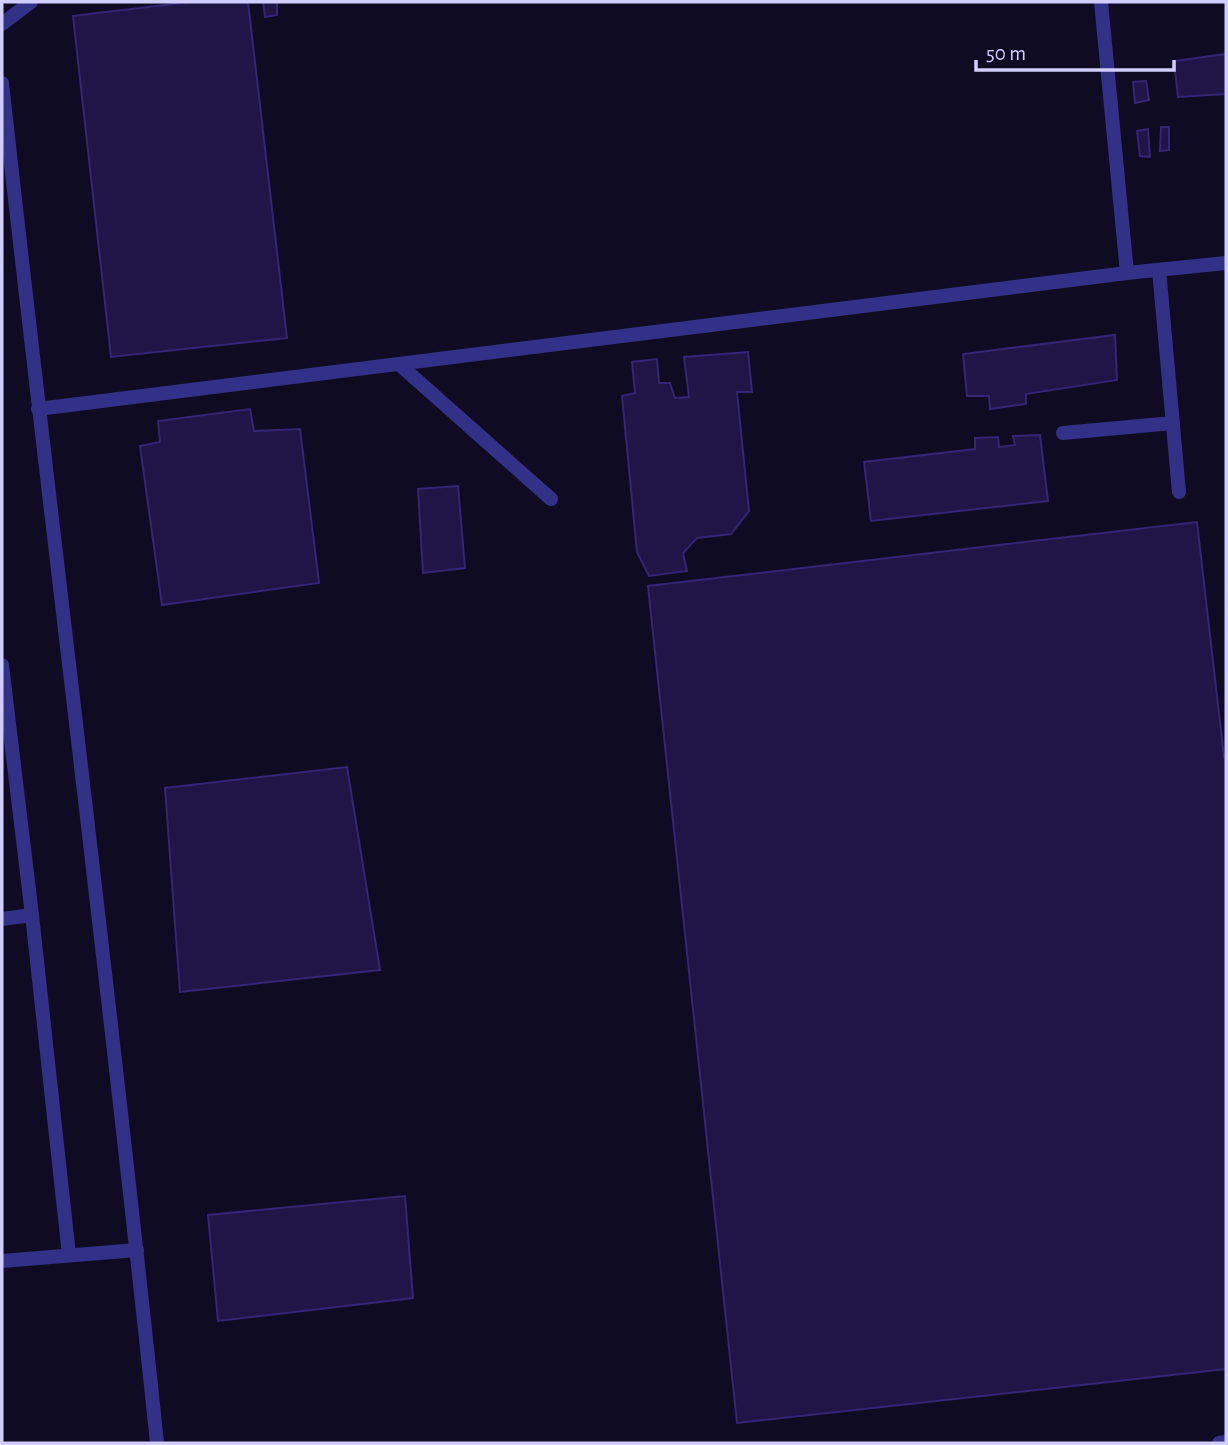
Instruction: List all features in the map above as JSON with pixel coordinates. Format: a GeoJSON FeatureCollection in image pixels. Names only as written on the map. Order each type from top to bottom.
{"type":"FeatureCollection","features":[{"type":"Feature","properties":{"kind":"lane"},"geometry":{"type":"LineString","coordinates":[[2,24],[31,2]]}},
{"type":"Feature","properties":{"kind":"lane"},"geometry":{"type":"LineString","coordinates":[[1101,2],[1127,273]]}},
{"type":"Feature","properties":{"kind":"lane"},"geometry":{"type":"LineString","coordinates":[[2,82],[157,1443]]}},
{"type":"Feature","properties":{"kind":"lane"},"geometry":{"type":"LineString","coordinates":[[38,410],[1127,273],[1226,263]]}},
{"type":"Feature","properties":{"kind":"lane"},"geometry":{"type":"LineString","coordinates":[[1159,270],[1180,492]]}},
{"type":"Feature","properties":{"kind":"lane"},"geometry":{"type":"LineString","coordinates":[[400,365],[551,499]]}},
{"type":"Feature","properties":{"kind":"lane"},"geometry":{"type":"LineString","coordinates":[[1063,433],[1173,423]]}},
{"type":"Feature","properties":{"kind":"lane"},"geometry":{"type":"LineString","coordinates":[[2,665],[69,1255]]}},
{"type":"Feature","properties":{"kind":"lane"},"geometry":{"type":"LineString","coordinates":[[2,919],[32,915]]}},
{"type":"Feature","properties":{"kind":"lane"},"geometry":{"type":"LineString","coordinates":[[2,1261],[137,1250]]}},
{"type":"Feature","properties":{"kind":"lane"},"geometry":{"type":"LineString","coordinates":[[1219,1443],[1226,1443]]}},
{"type":"Feature","properties":{"kind":"building"},"geometry":{"type":"Polygon","coordinates":[[[190,2],[248,2],[287,338],[111,357],[73,16],[190,2]]]}},
{"type":"Feature","properties":{"kind":"building"},"geometry":{"type":"Polygon","coordinates":[[[263,2],[277,2],[277,15],[265,17],[263,2]]]}},
{"type":"Feature","properties":{"kind":"building"},"geometry":{"type":"Polygon","coordinates":[[[1226,54],[1226,94],[1178,97],[1174,61],[1226,54]]]}},
{"type":"Feature","properties":{"kind":"building"},"geometry":{"type":"Polygon","coordinates":[[[1146,81],[1149,100],[1135,103],[1133,82],[1146,81]]]}},
{"type":"Feature","properties":{"kind":"building"},"geometry":{"type":"Polygon","coordinates":[[[1161,127],[1169,127],[1169,150],[1160,151],[1161,127]]]}},
{"type":"Feature","properties":{"kind":"building"},"geometry":{"type":"Polygon","coordinates":[[[1148,129],[1150,157],[1140,156],[1137,131],[1148,129]]]}},
{"type":"Feature","properties":{"kind":"building"},"geometry":{"type":"Polygon","coordinates":[[[1115,335],[1117,380],[1026,394],[1026,404],[990,409],[989,396],[967,396],[963,354],[1115,335]]]}},
{"type":"Feature","properties":{"kind":"building"},"geometry":{"type":"Polygon","coordinates":[[[748,352],[752,392],[737,392],[749,511],[731,534],[697,538],[683,553],[687,571],[649,576],[637,552],[622,396],[635,393],[632,362],[657,359],[659,383],[670,383],[675,398],[689,397],[684,357],[748,352]]]}},
{"type":"Feature","properties":{"kind":"building"},"geometry":{"type":"Polygon","coordinates":[[[250,409],[254,431],[300,429],[319,583],[162,605],[140,446],[160,442],[158,421],[250,409]]]}},
{"type":"Feature","properties":{"kind":"building"},"geometry":{"type":"Polygon","coordinates":[[[1040,435],[1048,501],[871,521],[864,462],[975,449],[975,438],[998,437],[999,447],[1015,445],[1013,436],[1040,435]]]}},
{"type":"Feature","properties":{"kind":"building"},"geometry":{"type":"Polygon","coordinates":[[[458,486],[465,568],[423,573],[418,489],[458,486]]]}},
{"type":"Feature","properties":{"kind":"building"},"geometry":{"type":"Polygon","coordinates":[[[1197,522],[1224,757],[1226,756],[1226,1369],[737,1423],[648,586],[1197,522]]]}},
{"type":"Feature","properties":{"kind":"building"},"geometry":{"type":"Polygon","coordinates":[[[347,767],[380,970],[180,992],[165,788],[347,767]]]}},
{"type":"Feature","properties":{"kind":"building"},"geometry":{"type":"Polygon","coordinates":[[[405,1196],[413,1298],[218,1321],[208,1215],[405,1196]]]}}]}
